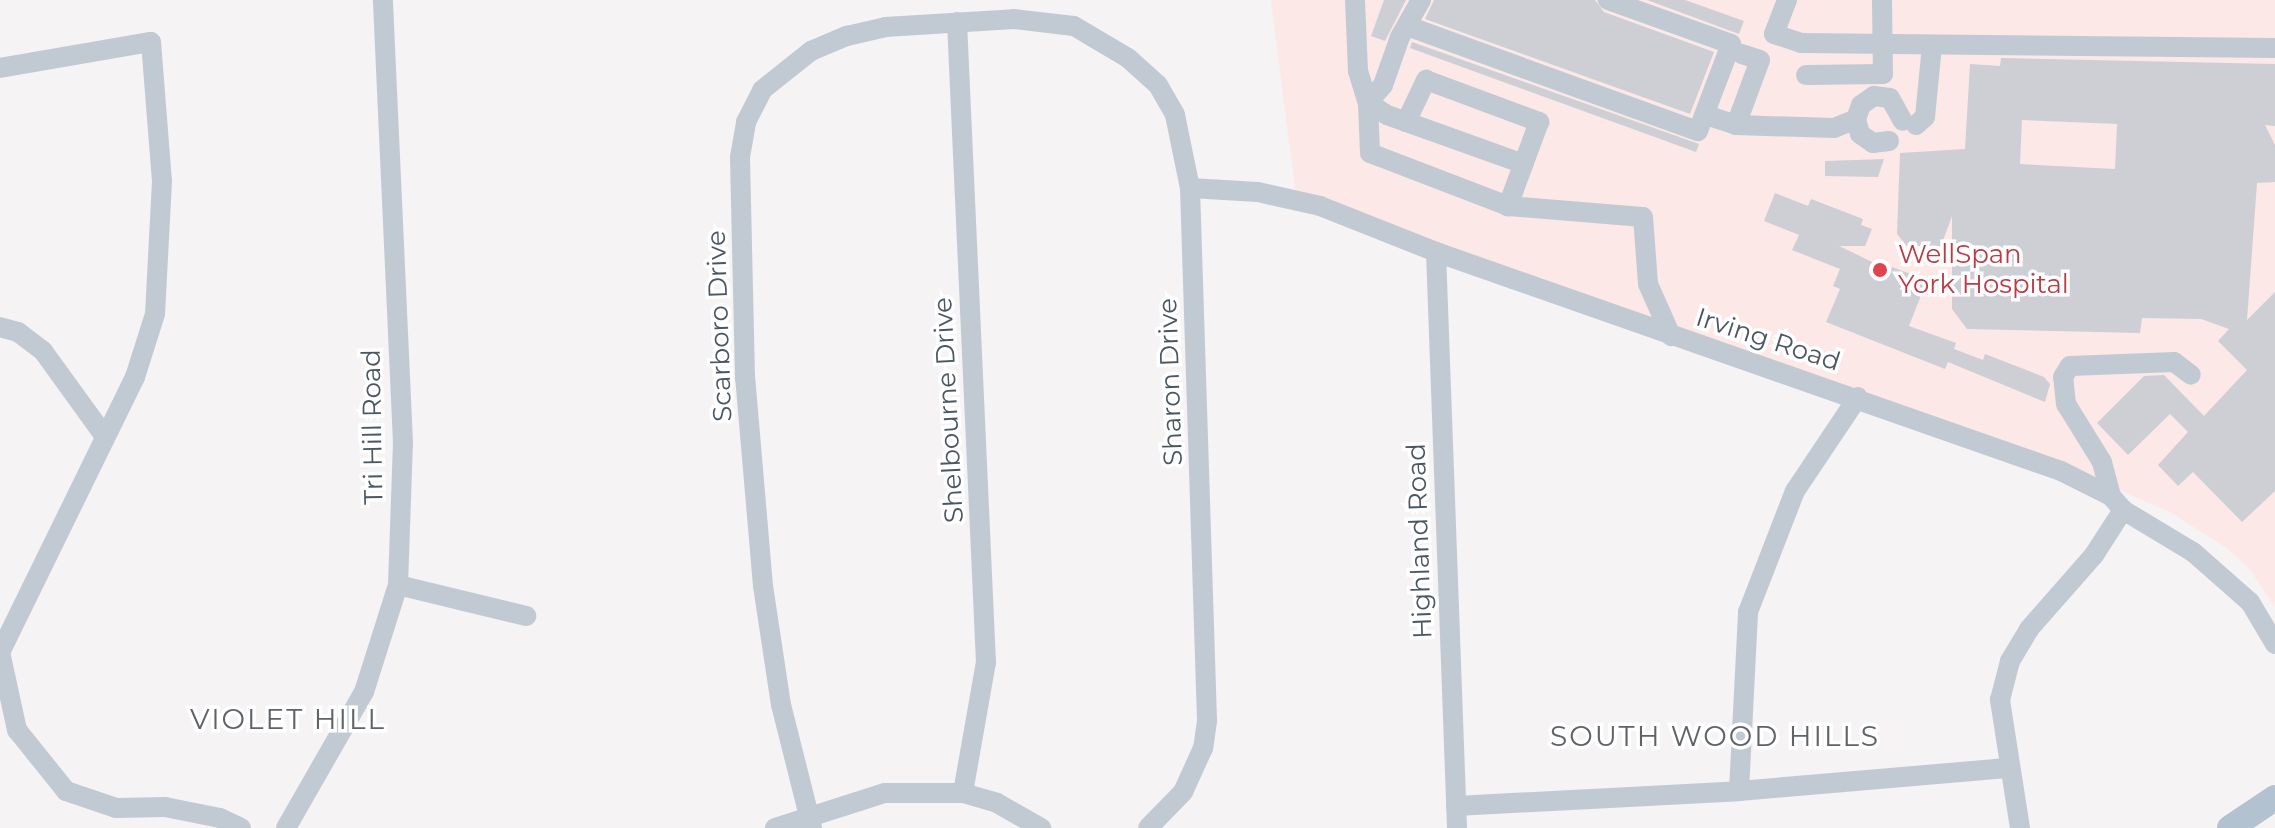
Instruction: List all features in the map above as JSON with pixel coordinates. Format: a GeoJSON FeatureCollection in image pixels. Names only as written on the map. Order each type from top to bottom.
{"type":"FeatureCollection","features":[{"type":"Feature","properties":{"kind":"main road"},"geometry":{"type":"LineString","coordinates":[[2230,828],[2275,798]]}},
{"type":"Feature","properties":{"kind":"street","name":"Tri Hill Road"},"geometry":{"type":"LineString","coordinates":[[286,828],[364,692],[398,585],[403,443],[383,0]]}},
{"type":"Feature","properties":{"kind":"street"},"geometry":{"type":"LineString","coordinates":[[1355,0],[1358,71],[1368,103],[1370,153],[1508,206],[1643,217],[1648,284],[1671,336]]}},
{"type":"Feature","properties":{"kind":"street"},"geometry":{"type":"LineString","coordinates":[[1368,103],[1383,85],[1400,37],[1410,27],[1421,0]]}},
{"type":"Feature","properties":{"kind":"street"},"geometry":{"type":"LineString","coordinates":[[1410,27],[1698,131],[1731,44],[1608,0]]}},
{"type":"Feature","properties":{"kind":"street"},"geometry":{"type":"LineString","coordinates":[[1736,125],[1751,57],[1774,34],[1787,0]]}},
{"type":"Feature","properties":{"kind":"street"},"geometry":{"type":"LineString","coordinates":[[1806,75],[1883,74],[1882,0]]}},
{"type":"Feature","properties":{"kind":"street","name":"Scarboro Drive"},"geometry":{"type":"LineString","coordinates":[[810,823],[781,705],[762,571],[745,378],[740,157],[746,122],[762,90],[811,51],[885,27],[1014,19]]}},
{"type":"Feature","properties":{"kind":"street","name":"Sharon Drive"},"geometry":{"type":"LineString","coordinates":[[1014,19],[1074,26],[1128,58],[1158,85],[1175,115],[1190,188],[1207,721],[1203,748],[1183,792],[1148,828]]}},
{"type":"Feature","properties":{"kind":"street","name":"Shelbourne Drive"},"geometry":{"type":"LineString","coordinates":[[957,22],[986,662],[963,793]]}},
{"type":"Feature","properties":{"kind":"street"},"geometry":{"type":"LineString","coordinates":[[1774,34],[1801,43],[2275,48]]}},
{"type":"Feature","properties":{"kind":"street"},"geometry":{"type":"LineString","coordinates":[[0,68],[151,42],[162,181],[155,314],[135,377],[103,434],[0,652],[17,730],[66,791],[116,808],[165,807],[220,818],[241,828]]}},
{"type":"Feature","properties":{"kind":"street"},"geometry":{"type":"LineString","coordinates":[[1889,141],[1866,139],[1856,119],[1861,105],[1882,96],[1896,103],[1910,123],[1925,117],[1932,45]]}},
{"type":"Feature","properties":{"kind":"street"},"geometry":{"type":"LineString","coordinates":[[1406,122],[1426,80],[1539,122],[1508,206]]}},
{"type":"Feature","properties":{"kind":"street"},"geometry":{"type":"LineString","coordinates":[[1368,103],[1406,122],[1524,164]]}},
{"type":"Feature","properties":{"kind":"street"},"geometry":{"type":"LineString","coordinates":[[1709,116],[1736,125],[1834,128],[1856,119]]}},
{"type":"Feature","properties":{"kind":"street","name":"Irving Road"},"geometry":{"type":"LineString","coordinates":[[1190,188],[1258,192],[1320,206],[1436,252],[1671,336],[1986,441],[2117,503],[2205,562],[2250,602],[2275,644]]}},
{"type":"Feature","properties":{"kind":"street","name":"Highland Road"},"geometry":{"type":"LineString","coordinates":[[1436,252],[1457,828]]}},
{"type":"Feature","properties":{"kind":"street"},"geometry":{"type":"LineString","coordinates":[[0,327],[18,332],[43,351],[103,434]]}},
{"type":"Feature","properties":{"kind":"street"},"geometry":{"type":"LineString","coordinates":[[2020,828],[2007,768],[2000,700],[2010,661],[2029,629],[2094,555],[2117,503],[2102,462],[2066,404],[2063,377],[2070,366],[2174,362],[2191,375]]}},
{"type":"Feature","properties":{"kind":"street"},"geometry":{"type":"LineString","coordinates":[[1739,791],[1748,612],[1795,491],[1858,397]]}},
{"type":"Feature","properties":{"kind":"street"},"geometry":{"type":"LineString","coordinates":[[398,585],[526,616]]}},
{"type":"Feature","properties":{"kind":"street"},"geometry":{"type":"LineString","coordinates":[[1456,806],[1739,791],[2007,768]]}},
{"type":"Feature","properties":{"kind":"street"},"geometry":{"type":"LineString","coordinates":[[775,828],[810,823],[885,793],[963,793],[997,803],[1041,828]]}},
{"type":"Feature","properties":{"kind":"shaded area","name":"WellSpan York Hospital"},"geometry":{"type":"Polygon","coordinates":[[[1271,0],[2275,0],[2275,607],[2249,568],[2228,549],[2170,512],[2063,466],[1297,204],[1271,0]]]}},
{"type":"Feature","properties":{"kind":"building"},"geometry":{"type":"Polygon","coordinates":[[[1384,0],[1406,0],[1385,41],[1371,36],[1384,0]]]}},
{"type":"Feature","properties":{"kind":"building"},"geometry":{"type":"Polygon","coordinates":[[[1434,0],[1595,0],[1604,12],[1714,52],[1690,114],[1425,19],[1434,0]]]}},
{"type":"Feature","properties":{"kind":"building"},"geometry":{"type":"Polygon","coordinates":[[[1647,0],[1685,0],[1744,21],[1739,34],[1647,0]]]}},
{"type":"Feature","properties":{"kind":"building"},"geometry":{"type":"Polygon","coordinates":[[[1412,42],[1699,144],[1696,152],[1410,48],[1412,42]]]}},
{"type":"Feature","properties":{"kind":"building","name":"WellSpan York Hospital"},"geometry":{"type":"Polygon","coordinates":[[[2001,58],[2275,64],[2275,126],[2265,125],[2275,145],[2275,182],[2257,183],[2247,320],[2275,292],[2275,491],[2242,522],[2193,472],[2178,486],[2158,465],[2188,432],[2170,414],[2128,455],[2097,423],[2144,376],[2164,375],[2204,416],[2247,370],[2218,341],[2229,329],[2201,319],[2142,318],[2140,333],[1967,329],[1952,309],[1952,216],[1941,246],[1907,246],[1897,234],[1900,153],[1965,149],[1970,64],[2000,66],[2001,58]],[[2022,120],[2020,164],[2115,169],[2117,124],[2022,120]]]}},
{"type":"Feature","properties":{"kind":"building"},"geometry":{"type":"Polygon","coordinates":[[[1884,159],[1878,177],[1825,176],[1825,161],[1884,159]]]}},
{"type":"Feature","properties":{"kind":"building"},"geometry":{"type":"Polygon","coordinates":[[[1775,193],[1808,206],[1811,199],[1863,219],[1861,225],[1872,229],[1865,246],[1839,246],[1891,271],[1892,267],[1927,280],[1909,326],[1956,343],[1954,349],[1983,360],[1985,354],[2044,377],[2050,384],[2045,402],[1948,362],[1945,369],[1826,322],[1840,289],[1833,286],[1840,269],[1792,250],[1799,235],[1764,221],[1775,193]]]}},
{"type":"Feature","properties":{"kind":"place","name":"WellSpan York Hospital"},"geometry":{"type":"Point","coordinates":[1880,270]}},
{"type":"Feature","properties":{"kind":"district","name":"VIOLET HILL"},"geometry":{"type":"Point","coordinates":[288,719]}},
{"type":"Feature","properties":{"kind":"district","name":"SOUTH WOOD HILLS"},"geometry":{"type":"Point","coordinates":[1715,736]}}]}
